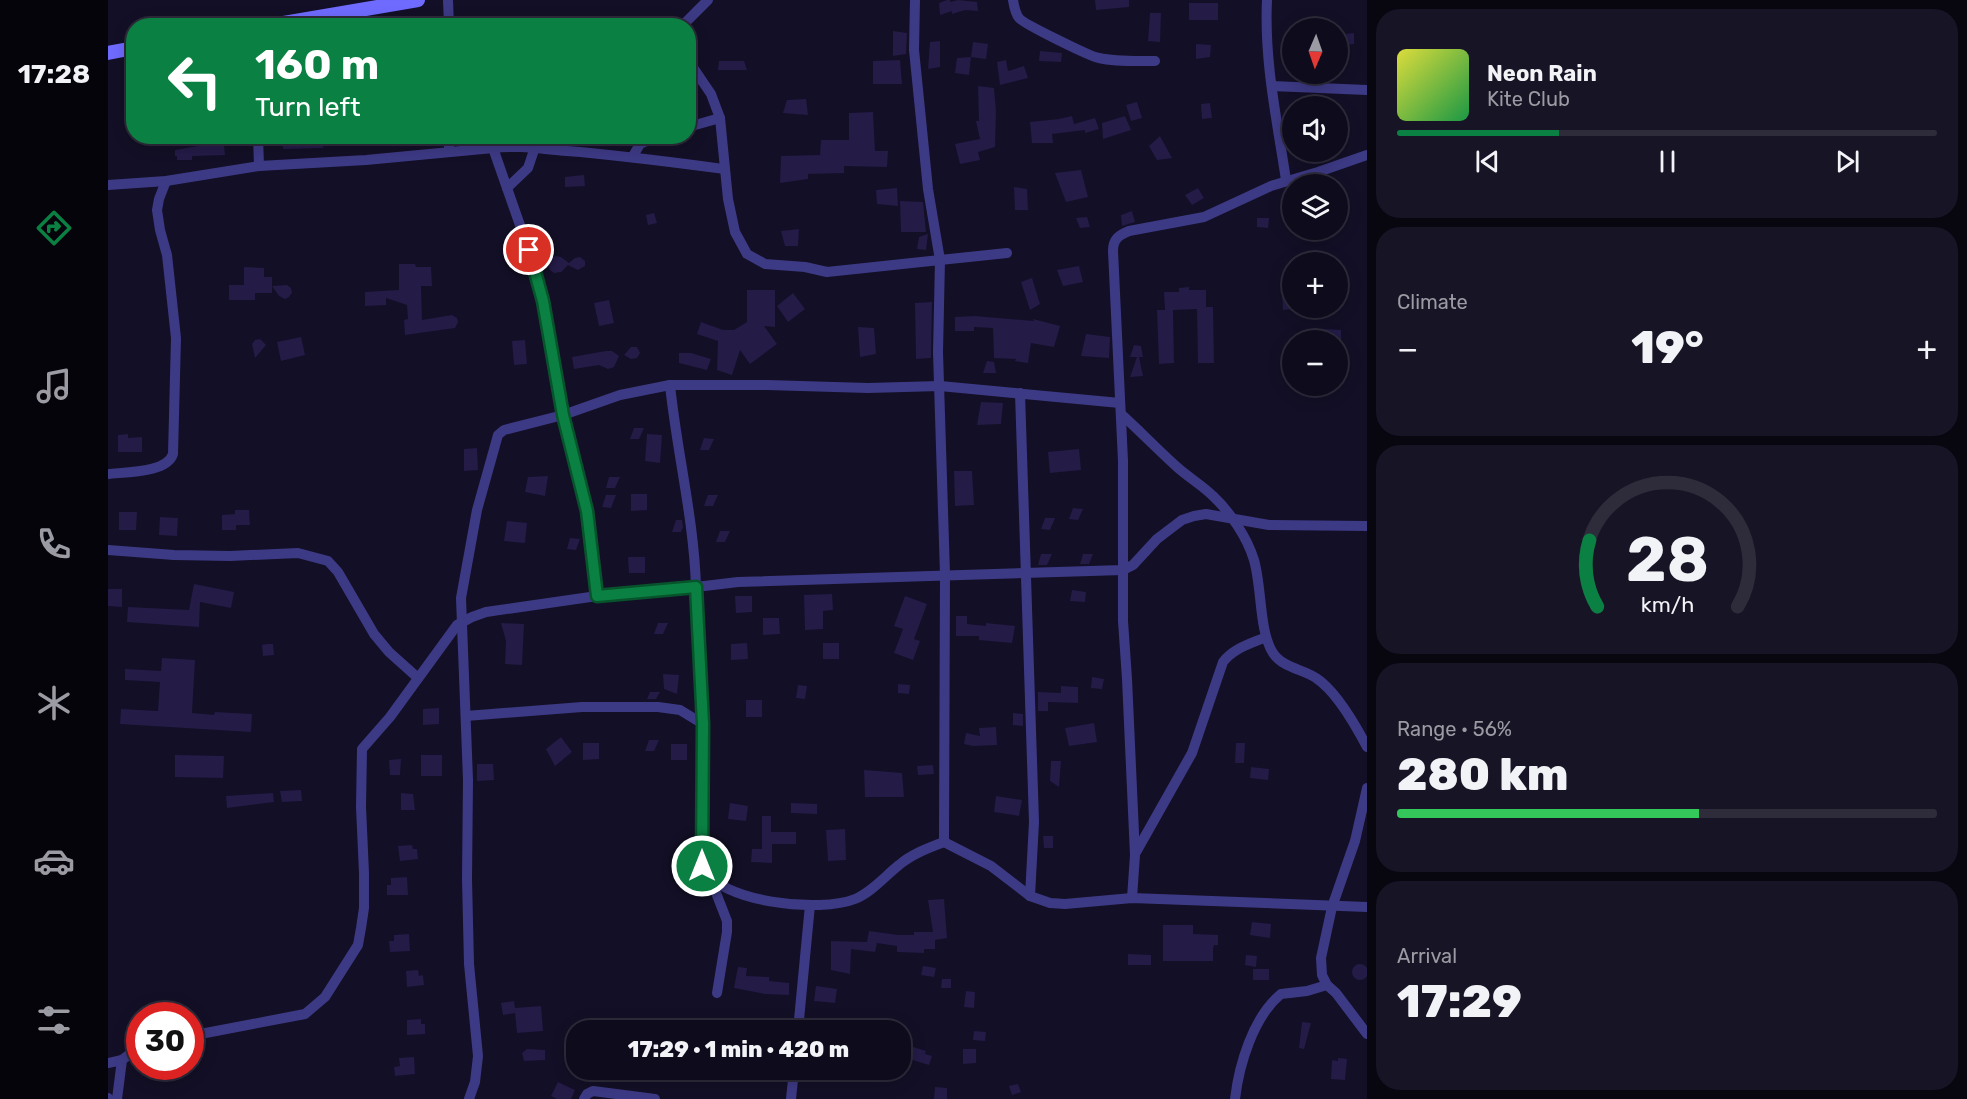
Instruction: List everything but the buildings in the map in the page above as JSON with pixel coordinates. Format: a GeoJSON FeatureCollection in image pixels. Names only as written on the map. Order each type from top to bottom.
{"type":"FeatureCollection","features":[{"type":"Feature","properties":{"kind":"main road"},"geometry":{"type":"LineString","coordinates":[[313,18],[418,0]]}},
{"type":"Feature","properties":{"kind":"main road"},"geometry":{"type":"LineString","coordinates":[[108,53],[126,50]]}},
{"type":"Feature","properties":{"kind":"street"},"geometry":{"type":"LineString","coordinates":[[447,0],[448,18]]}},
{"type":"Feature","properties":{"kind":"street"},"geometry":{"type":"LineString","coordinates":[[690,18],[708,0]]}},
{"type":"Feature","properties":{"kind":"street"},"geometry":{"type":"LineString","coordinates":[[915,0],[915,61],[928,189],[940,260],[938,305],[945,574],[944,843]]}},
{"type":"Feature","properties":{"kind":"street"},"geometry":{"type":"LineString","coordinates":[[1013,0],[1017,15],[1024,23],[1086,54],[1109,60],[1155,61]]}},
{"type":"Feature","properties":{"kind":"street"},"geometry":{"type":"LineString","coordinates":[[1267,0],[1267,48],[1285,174]]}},
{"type":"Feature","properties":{"kind":"street"},"geometry":{"type":"LineString","coordinates":[[696,72],[711,94],[720,118],[724,169],[735,231],[747,254],[760,262],[837,272],[1007,253]]}},
{"type":"Feature","properties":{"kind":"street"},"geometry":{"type":"LineString","coordinates":[[1272,86],[1367,90]]}},
{"type":"Feature","properties":{"kind":"street"},"geometry":{"type":"LineString","coordinates":[[696,125],[720,118]]}},
{"type":"Feature","properties":{"kind":"street"},"geometry":{"type":"LineString","coordinates":[[258,144],[259,166]]}},
{"type":"Feature","properties":{"kind":"street"},"geometry":{"type":"LineString","coordinates":[[449,144],[449,151]]}},
{"type":"Feature","properties":{"kind":"street"},"geometry":{"type":"LineString","coordinates":[[633,156],[640,144]]}},
{"type":"Feature","properties":{"kind":"street"},"geometry":{"type":"LineString","coordinates":[[108,185],[166,181],[259,166],[366,160],[493,148],[535,147],[633,156],[724,169]]}},
{"type":"Feature","properties":{"kind":"street"},"geometry":{"type":"LineString","coordinates":[[507,188],[528,168],[535,147]]}},
{"type":"Feature","properties":{"kind":"street"},"geometry":{"type":"LineString","coordinates":[[493,148],[536,271],[563,415],[587,511],[597,596]]}},
{"type":"Feature","properties":{"kind":"street"},"geometry":{"type":"LineString","coordinates":[[1310,174],[1367,155]]}},
{"type":"Feature","properties":{"kind":"street"},"geometry":{"type":"LineString","coordinates":[[108,474],[155,469],[170,461],[173,454],[176,338],[167,255],[160,230],[158,210],[159,199],[166,181]]}},
{"type":"Feature","properties":{"kind":"street"},"geometry":{"type":"LineString","coordinates":[[1132,897],[1135,855],[1123,621],[1123,461],[1113,250],[1116,239],[1130,231],[1204,217],[1282,182]]}},
{"type":"Feature","properties":{"kind":"street"},"geometry":{"type":"LineString","coordinates":[[670,385],[674,427],[695,554],[703,724],[702,866],[705,874],[711,880],[750,897],[793,905],[855,899],[871,889],[900,864],[924,849],[944,843],[991,866],[1030,896],[1050,903],[1065,904],[1132,897],[1367,908]]}},
{"type":"Feature","properties":{"kind":"street"},"geometry":{"type":"LineString","coordinates":[[469,1099],[475,1082],[478,1056],[468,934],[462,585],[494,442],[504,430],[563,415],[610,398],[670,385],[868,388],[940,386],[1020,393],[1121,409],[1178,468],[1214,496],[1233,519],[1254,558],[1266,637],[1276,657],[1292,668],[1315,677],[1326,686],[1347,714],[1367,747]]}},
{"type":"Feature","properties":{"kind":"street"},"geometry":{"type":"LineString","coordinates":[[1020,393],[1034,822],[1030,896]]}},
{"type":"Feature","properties":{"kind":"street"},"geometry":{"type":"LineString","coordinates":[[204,1033],[304,1014],[325,998],[358,945],[364,908],[362,749],[390,717],[454,629],[462,622],[486,612],[597,596],[738,582],[1123,570],[1133,565],[1157,539],[1182,520],[1206,514],[1269,525],[1367,526]]}},
{"type":"Feature","properties":{"kind":"street"},"geometry":{"type":"LineString","coordinates":[[108,550],[219,556],[298,553],[328,561],[338,572],[374,634],[388,652],[418,678]]}},
{"type":"Feature","properties":{"kind":"street"},"geometry":{"type":"LineString","coordinates":[[1135,855],[1192,753],[1223,662],[1238,648],[1266,637]]}},
{"type":"Feature","properties":{"kind":"street"},"geometry":{"type":"LineString","coordinates":[[466,716],[582,707],[658,707],[680,710],[703,724]]}},
{"type":"Feature","properties":{"kind":"street"},"geometry":{"type":"LineString","coordinates":[[1367,788],[1355,841],[1332,907],[1321,958],[1322,975],[1327,985],[1336,993],[1367,1034]]}},
{"type":"Feature","properties":{"kind":"street"},"geometry":{"type":"LineString","coordinates":[[711,880],[727,921],[717,993]]}},
{"type":"Feature","properties":{"kind":"street"},"geometry":{"type":"LineString","coordinates":[[799,1020],[810,905]]}},
{"type":"Feature","properties":{"kind":"street"},"geometry":{"type":"LineString","coordinates":[[1235,1099],[1238,1078],[1249,1042],[1268,1008],[1281,994],[1307,992],[1327,985]]}},
{"type":"Feature","properties":{"kind":"street"},"geometry":{"type":"LineString","coordinates":[[108,1063],[126,1057]]}},
{"type":"Feature","properties":{"kind":"street"},"geometry":{"type":"LineString","coordinates":[[117,1099],[122,1060]]}},
{"type":"Feature","properties":{"kind":"street"},"geometry":{"type":"LineString","coordinates":[[791,1099],[793,1080]]}},
{"type":"Feature","properties":{"kind":"street"},"geometry":{"type":"LineString","coordinates":[[584,1099],[592,1091],[656,1099]]}},
{"type":"Feature","properties":{"kind":"route"},"geometry":{"type":"LineString","coordinates":[[529,250],[543,301],[563,415],[587,511],[597,596],[696,587],[703,724],[702,866]]}}]}
